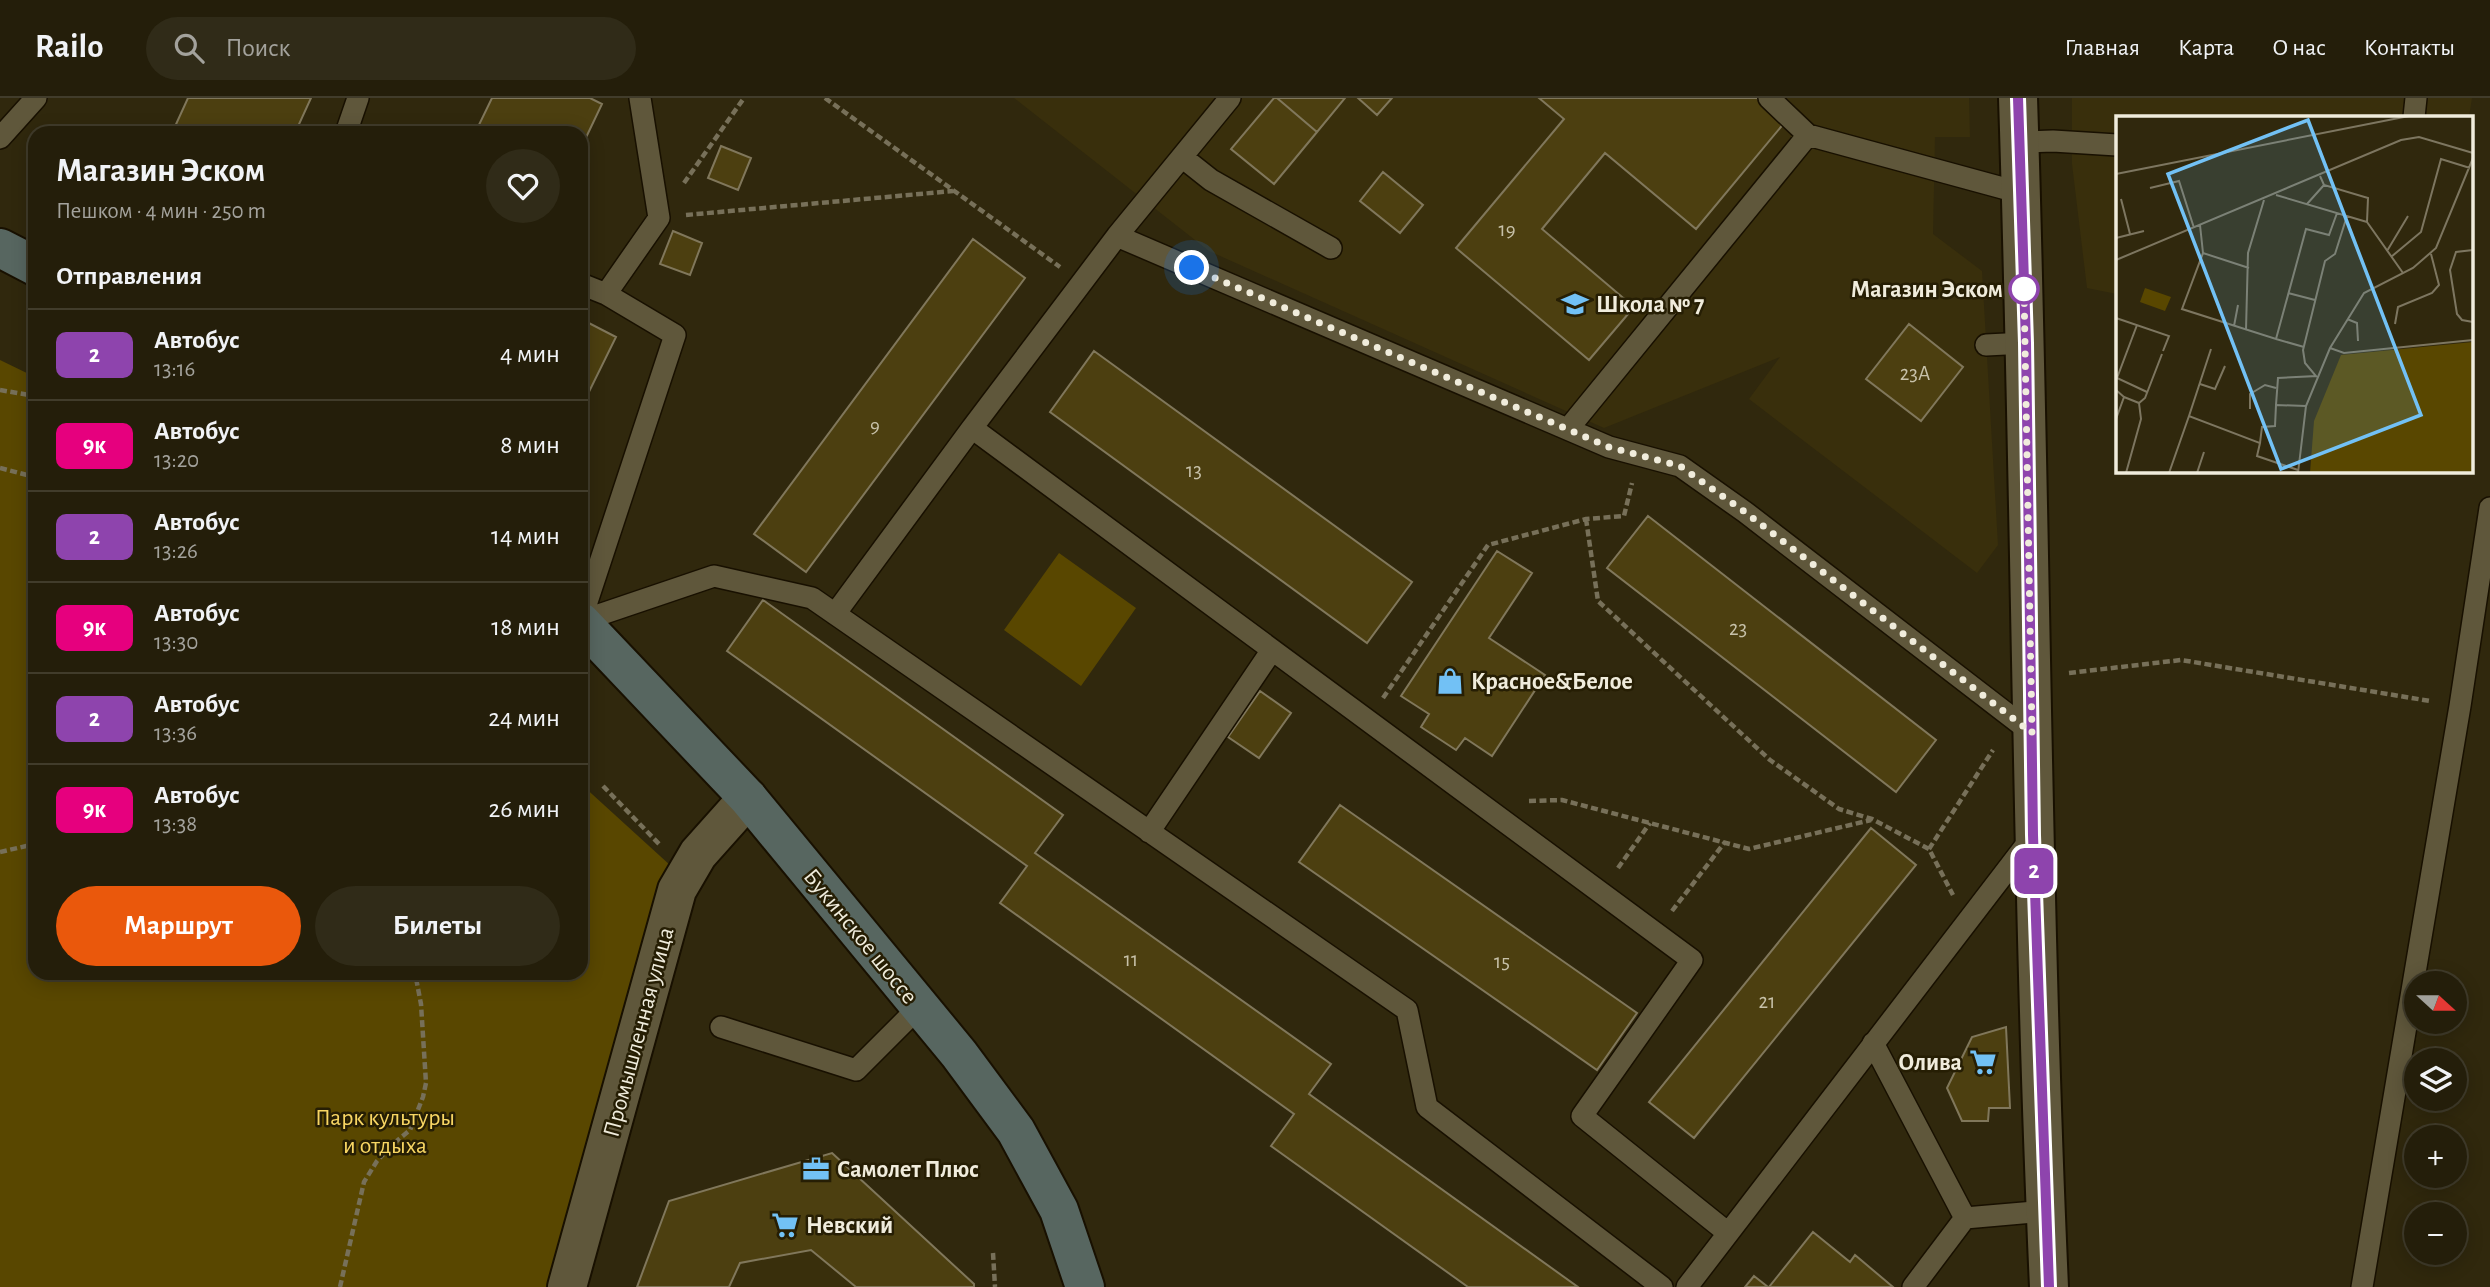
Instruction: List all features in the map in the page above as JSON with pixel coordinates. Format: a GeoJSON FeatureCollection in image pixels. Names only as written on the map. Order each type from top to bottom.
{"type":"FeatureCollection","features":[{"type":"Feature","properties":{"kind":"main road"},"geometry":{"type":"LineString","coordinates":[[0,248],[28,262]]}},
{"type":"Feature","properties":{"kind":"main road","name":"Букинское шоссе"},"geometry":{"type":"LineString","coordinates":[[588,628],[748,798],[959,1054],[1016,1131],[1059,1210],[1085,1287]]}},
{"type":"Feature","properties":{"kind":"street"},"geometry":{"type":"LineString","coordinates":[[2018,98],[2026,343],[2023,726],[2033,835],[2049,1287]]}},
{"type":"Feature","properties":{"kind":"street","name":"Промышленная улица"},"geometry":{"type":"LineString","coordinates":[[567,1287],[677,890],[698,853],[748,798]]}},
{"type":"Feature","properties":{"kind":"lane"},"geometry":{"type":"LineString","coordinates":[[0,138],[36,98]]}},
{"type":"Feature","properties":{"kind":"lane"},"geometry":{"type":"LineString","coordinates":[[348,126],[358,98]]}},
{"type":"Feature","properties":{"kind":"lane"},"geometry":{"type":"LineString","coordinates":[[606,294],[659,218],[640,98]]}},
{"type":"Feature","properties":{"kind":"lane"},"geometry":{"type":"LineString","coordinates":[[835,614],[1117,236],[1230,98]]}},
{"type":"Feature","properties":{"kind":"lane"},"geometry":{"type":"LineString","coordinates":[[1769,98],[1808,135],[2021,192]]}},
{"type":"Feature","properties":{"kind":"lane"},"geometry":{"type":"LineString","coordinates":[[2414,116],[2416,98]]}},
{"type":"Feature","properties":{"kind":"lane"},"geometry":{"type":"LineString","coordinates":[[1568,429],[1808,135]]}},
{"type":"Feature","properties":{"kind":"lane"},"geometry":{"type":"LineString","coordinates":[[2020,142],[2116,145]]}},
{"type":"Feature","properties":{"kind":"lane"},"geometry":{"type":"LineString","coordinates":[[1182,157],[1211,180],[1331,248]]}},
{"type":"Feature","properties":{"kind":"lane"},"geometry":{"type":"LineString","coordinates":[[1117,236],[1609,447],[1680,466],[1735,504],[2023,726]]}},
{"type":"Feature","properties":{"kind":"lane"},"geometry":{"type":"LineString","coordinates":[[588,287],[606,294],[675,335],[588,600]]}},
{"type":"Feature","properties":{"kind":"lane"},"geometry":{"type":"LineString","coordinates":[[1986,345],[2026,343]]}},
{"type":"Feature","properties":{"kind":"lane"},"geometry":{"type":"LineString","coordinates":[[972,428],[1692,960],[1582,1116],[1728,1233]]}},
{"type":"Feature","properties":{"kind":"lane"},"geometry":{"type":"LineString","coordinates":[[2362,1287],[2460,706],[2490,508]]}},
{"type":"Feature","properties":{"kind":"lane"},"geometry":{"type":"LineString","coordinates":[[588,619],[714,576],[813,598],[1407,1010],[1427,1107],[1662,1287]]}},
{"type":"Feature","properties":{"kind":"lane"},"geometry":{"type":"LineString","coordinates":[[1149,832],[1272,650]]}},
{"type":"Feature","properties":{"kind":"lane"},"geometry":{"type":"LineString","coordinates":[[1687,1287],[2033,835]]}},
{"type":"Feature","properties":{"kind":"lane"},"geometry":{"type":"LineString","coordinates":[[721,1027],[856,1070],[919,1007]]}},
{"type":"Feature","properties":{"kind":"lane"},"geometry":{"type":"LineString","coordinates":[[1873,1043],[1965,1218]]}},
{"type":"Feature","properties":{"kind":"lane"},"geometry":{"type":"LineString","coordinates":[[1913,1287],[1965,1218],[2046,1211]]}},
{"type":"Feature","properties":{"kind":"path"},"geometry":{"type":"LineString","coordinates":[[659,218],[744,98]]}},
{"type":"Feature","properties":{"kind":"path"},"geometry":{"type":"LineString","coordinates":[[824,98],[1082,283]]}},
{"type":"Feature","properties":{"kind":"path"},"geometry":{"type":"LineString","coordinates":[[659,218],[953,190]]}},
{"type":"Feature","properties":{"kind":"path"},"geometry":{"type":"LineString","coordinates":[[0,390],[28,395]]}},
{"type":"Feature","properties":{"kind":"path"},"geometry":{"type":"LineString","coordinates":[[1367,720],[1488,545],[1586,519],[1624,516],[1638,455]]}},
{"type":"Feature","properties":{"kind":"path"},"geometry":{"type":"LineString","coordinates":[[0,468],[28,475]]}},
{"type":"Feature","properties":{"kind":"path"},"geometry":{"type":"LineString","coordinates":[[1586,519],[1598,601],[1770,760],[1839,809],[1872,820],[1929,849],[1967,920]]}},
{"type":"Feature","properties":{"kind":"path"},"geometry":{"type":"LineString","coordinates":[[2061,673],[2181,660],[2460,706]]}},
{"type":"Feature","properties":{"kind":"path"},"geometry":{"type":"LineString","coordinates":[[1929,849],[2023,726]]}},
{"type":"Feature","properties":{"kind":"path"},"geometry":{"type":"LineString","coordinates":[[603,786],[687,872]]}},
{"type":"Feature","properties":{"kind":"path"},"geometry":{"type":"LineString","coordinates":[[1478,802],[1562,800],[1749,849],[1872,820]]}},
{"type":"Feature","properties":{"kind":"path"},"geometry":{"type":"LineString","coordinates":[[1601,893],[1650,823]]}},
{"type":"Feature","properties":{"kind":"path"},"geometry":{"type":"LineString","coordinates":[[1656,934],[1725,842]]}},
{"type":"Feature","properties":{"kind":"path"},"geometry":{"type":"LineString","coordinates":[[0,852],[28,846]]}},
{"type":"Feature","properties":{"kind":"path"},"geometry":{"type":"LineString","coordinates":[[340,1287],[364,1182],[377,1161],[410,1130],[423,1097],[426,1083],[421,1004],[416,980]]}},
{"type":"Feature","properties":{"kind":"path"},"geometry":{"type":"LineString","coordinates":[[993,1253],[995,1287]]}},
{"type":"Feature","properties":{"kind":"shaded area","name":"Школа № 7"},"geometry":{"type":"Polygon","coordinates":[[[1014,98],[1969,98],[1970,137],[1935,137],[1933,234],[1982,271],[1998,545],[1977,573],[1749,399],[1780,357],[1604,428],[1209,251],[1014,98]]]}},
{"type":"Feature","properties":{"kind":"shaded area"},"geometry":{"type":"Polygon","coordinates":[[[2072,98],[2472,98],[2469,116],[2116,116],[2116,294],[2087,288],[2072,164],[2072,98]]]}},
{"type":"Feature","properties":{"kind":"shaded area"},"geometry":{"type":"Polygon","coordinates":[[[811,1250],[856,1287],[729,1287],[740,1263],[811,1250]]]}},
{"type":"Feature","properties":{"kind":"green space","name":"Парк культуры и отдыха"},"geometry":{"type":"Polygon","coordinates":[[[0,360],[28,374],[28,980],[588,980],[588,790],[671,866],[552,1287],[0,1287],[0,360]]]}},
{"type":"Feature","properties":{"kind":"green space"},"geometry":{"type":"Polygon","coordinates":[[[1059,553],[1136,608],[1081,686],[1004,630],[1059,553]]]}},
{"type":"Feature","properties":{"kind":"building"},"geometry":{"type":"Polygon","coordinates":[[[188,98],[311,98],[298,126],[175,126],[188,98]]]}},
{"type":"Feature","properties":{"kind":"building"},"geometry":{"type":"Polygon","coordinates":[[[492,98],[590,98],[602,104],[588,133],[588,126],[478,126],[492,98]]]}},
{"type":"Feature","properties":{"kind":"building"},"geometry":{"type":"Polygon","coordinates":[[[1274,98],[1317,132],[1274,184],[1231,149],[1274,98]]]}},
{"type":"Feature","properties":{"kind":"building"},"geometry":{"type":"Polygon","coordinates":[[[1277,98],[1345,98],[1317,132],[1277,98]]]}},
{"type":"Feature","properties":{"kind":"building"},"geometry":{"type":"Polygon","coordinates":[[[1358,98],[1392,98],[1377,115],[1358,98]]]}},
{"type":"Feature","properties":{"kind":"building"},"geometry":{"type":"Polygon","coordinates":[[[1539,98],[1757,98],[1785,122],[1696,229],[1605,153],[1542,229],[1634,307],[1589,360],[1456,248],[1564,119],[1539,98]]]}},
{"type":"Feature","properties":{"kind":"building"},"geometry":{"type":"Polygon","coordinates":[[[721,146],[751,158],[738,190],[708,178],[721,146]]]}},
{"type":"Feature","properties":{"kind":"building"},"geometry":{"type":"Polygon","coordinates":[[[1383,172],[1423,205],[1400,233],[1360,201],[1383,172]]]}},
{"type":"Feature","properties":{"kind":"building"},"geometry":{"type":"Polygon","coordinates":[[[673,231],[702,243],[690,275],[660,264],[673,231]]]}},
{"type":"Feature","properties":{"kind":"building"},"geometry":{"type":"Polygon","coordinates":[[[973,239],[1025,278],[806,572],[754,534],[973,239]]]}},
{"type":"Feature","properties":{"kind":"building"},"geometry":{"type":"Polygon","coordinates":[[[588,323],[616,337],[588,394],[588,323]]]}},
{"type":"Feature","properties":{"kind":"building"},"geometry":{"type":"Polygon","coordinates":[[[1909,324],[1963,367],[1921,421],[1866,379],[1909,324]]]}},
{"type":"Feature","properties":{"kind":"building"},"geometry":{"type":"Polygon","coordinates":[[[1094,351],[1412,582],[1367,643],[1050,412],[1094,351]]]}},
{"type":"Feature","properties":{"kind":"building"},"geometry":{"type":"Polygon","coordinates":[[[1648,516],[1936,740],[1896,792],[1607,568],[1648,516]]]}},
{"type":"Feature","properties":{"kind":"building"},"geometry":{"type":"Polygon","coordinates":[[[1497,551],[1532,573],[1489,638],[1545,675],[1492,756],[1465,738],[1456,750],[1421,727],[1429,714],[1401,696],[1497,551]]]}},
{"type":"Feature","properties":{"kind":"building"},"geometry":{"type":"Polygon","coordinates":[[[763,600],[1063,815],[1035,853],[1331,1064],[1309,1094],[1578,1287],[1468,1287],[1271,1146],[1294,1114],[1000,903],[1027,866],[727,651],[763,600]]]}},
{"type":"Feature","properties":{"kind":"building"},"geometry":{"type":"Polygon","coordinates":[[[1260,691],[1291,713],[1259,758],[1228,737],[1260,691]]]}},
{"type":"Feature","properties":{"kind":"building"},"geometry":{"type":"Polygon","coordinates":[[[1340,805],[1637,1013],[1597,1070],[1299,862],[1340,805]]]}},
{"type":"Feature","properties":{"kind":"building"},"geometry":{"type":"Polygon","coordinates":[[[1871,828],[1916,865],[1694,1138],[1649,1102],[1871,828]]]}},
{"type":"Feature","properties":{"kind":"building","name":"Олива"},"geometry":{"type":"Polygon","coordinates":[[[2006,1027],[2010,1108],[1989,1108],[1988,1121],[1962,1121],[1947,1088],[1972,1037],[2006,1027]]]}},
{"type":"Feature","properties":{"kind":"building","name":"Невский"},"geometry":{"type":"Polygon","coordinates":[[[832,1153],[974,1284],[974,1287],[856,1287],[811,1250],[740,1263],[729,1287],[637,1287],[669,1201],[832,1153]]]}},
{"type":"Feature","properties":{"kind":"building"},"geometry":{"type":"Polygon","coordinates":[[[1813,1232],[1850,1262],[1855,1255],[1893,1287],[1769,1287],[1813,1232]]]}},
{"type":"Feature","properties":{"kind":"building"},"geometry":{"type":"Polygon","coordinates":[[[1754,1276],[1768,1287],[1745,1287],[1754,1276]]]}},
{"type":"Feature","properties":{"kind":"bus line","name":"2"},"geometry":{"type":"LineString","coordinates":[[2018,98],[2026,343],[2033,835],[2049,1287]]}},
{"type":"Feature","properties":{"kind":"place","name":"Магазин Эском"},"geometry":{"type":"Point","coordinates":[2024,289]}},
{"type":"Feature","properties":{"kind":"place","name":"Школа № 7"},"geometry":{"type":"Point","coordinates":[1575,304]}},
{"type":"Feature","properties":{"kind":"place","name":"Красное&Белое"},"geometry":{"type":"Point","coordinates":[1450,681]}},
{"type":"Feature","properties":{"kind":"place","name":"Олива"},"geometry":{"type":"Point","coordinates":[1983,1062]}},
{"type":"Feature","properties":{"kind":"place","name":"Самолет Плюс"},"geometry":{"type":"Point","coordinates":[816,1169]}},
{"type":"Feature","properties":{"kind":"place","name":"Невский"},"geometry":{"type":"Point","coordinates":[785,1225]}},
{"type":"Feature","properties":{"kind":"route"},"geometry":{"type":"LineString","coordinates":[[1192,268],[1609,447],[1680,466],[1745,512],[2032,733],[2024,289]]}}]}
